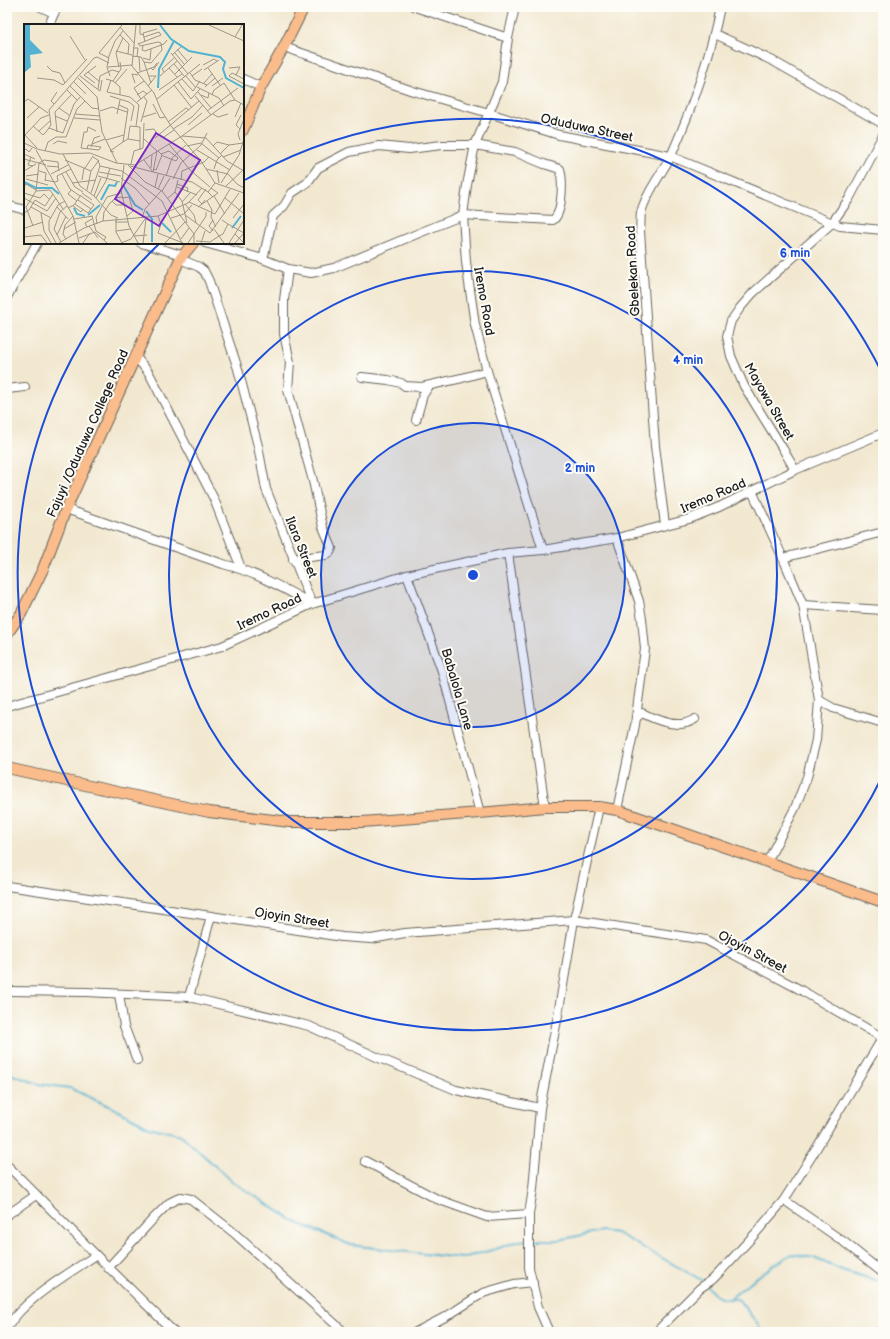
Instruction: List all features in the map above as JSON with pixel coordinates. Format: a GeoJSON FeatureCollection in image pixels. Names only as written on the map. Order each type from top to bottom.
{"type":"FeatureCollection","features":[{"type":"Feature","properties":{"kind":"main road"},"geometry":{"type":"LineString","coordinates":[[244,128],[262,87],[304,7]]}},
{"type":"Feature","properties":{"kind":"main road","name":"Fajuyi /Oduduwa College Road"},"geometry":{"type":"LineString","coordinates":[[7,634],[21,614],[42,569],[66,508],[181,257],[192,244]]}},
{"type":"Feature","properties":{"kind":"main road"},"geometry":{"type":"LineString","coordinates":[[7,768],[209,812],[290,822],[362,822],[545,807],[599,807],[617,810],[883,902]]}},
{"type":"Feature","properties":{"kind":"street"},"geometry":{"type":"LineString","coordinates":[[41,7],[56,10],[49,24]]}},
{"type":"Feature","properties":{"kind":"street"},"geometry":{"type":"LineString","coordinates":[[415,7],[508,38]]}},
{"type":"Feature","properties":{"kind":"street","name":"Iremo Road"},"geometry":{"type":"LineString","coordinates":[[515,7],[508,38],[502,82],[475,145],[463,215],[466,262],[475,325],[487,371],[543,550]]}},
{"type":"Feature","properties":{"kind":"street","name":"Gbelekan Road"},"geometry":{"type":"LineString","coordinates":[[665,525],[655,446],[640,231],[641,212],[648,195],[670,156],[695,94],[715,34],[720,7]]}},
{"type":"Feature","properties":{"kind":"street"},"geometry":{"type":"LineString","coordinates":[[715,34],[773,61],[883,124]]}},
{"type":"Feature","properties":{"kind":"street","name":"Oduduwa Street"},"geometry":{"type":"LineString","coordinates":[[284,47],[413,91],[559,135],[670,156],[840,226],[883,230]]}},
{"type":"Feature","properties":{"kind":"street"},"geometry":{"type":"LineString","coordinates":[[244,79],[262,87]]}},
{"type":"Feature","properties":{"kind":"street","name":"Mayowa Street"},"geometry":{"type":"LineString","coordinates":[[795,470],[744,386],[731,356],[727,336],[732,321],[740,308],[753,293],[832,223],[849,199],[883,135]]}},
{"type":"Feature","properties":{"kind":"street"},"geometry":{"type":"LineString","coordinates":[[209,244],[264,259],[288,269],[311,273],[334,268],[463,215],[549,220],[557,217],[561,205],[560,169],[515,152],[475,145],[442,145],[409,149],[379,146],[349,152],[318,168],[307,183],[292,193],[284,206],[273,216],[264,259]]}},
{"type":"Feature","properties":{"kind":"street"},"geometry":{"type":"LineString","coordinates":[[7,205],[24,210]]}},
{"type":"Feature","properties":{"kind":"street"},"geometry":{"type":"LineString","coordinates":[[7,297],[36,244]]}},
{"type":"Feature","properties":{"kind":"street","name":"Ilara Street"},"geometry":{"type":"LineString","coordinates":[[144,244],[181,257],[199,267],[204,271],[209,281],[238,369],[258,446],[266,489],[312,604]]}},
{"type":"Feature","properties":{"kind":"street"},"geometry":{"type":"LineString","coordinates":[[288,269],[284,300],[284,334],[290,362],[288,390],[313,481],[323,527],[332,548],[326,555],[294,559]]}},
{"type":"Feature","properties":{"kind":"street"},"geometry":{"type":"LineString","coordinates":[[136,357],[149,373],[214,499],[241,568]]}},
{"type":"Feature","properties":{"kind":"street"},"geometry":{"type":"LineString","coordinates":[[362,377],[394,380],[405,386],[422,387],[487,371]]}},
{"type":"Feature","properties":{"kind":"street"},"geometry":{"type":"LineString","coordinates":[[416,420],[423,395],[429,386]]}},
{"type":"Feature","properties":{"kind":"street"},"geometry":{"type":"LineString","coordinates":[[7,389],[25,387]]}},
{"type":"Feature","properties":{"kind":"street","name":"Iremo Road"},"geometry":{"type":"LineString","coordinates":[[7,706],[222,646],[312,604],[407,575],[508,554],[617,538],[689,520],[719,508],[795,470],[883,433]]}},
{"type":"Feature","properties":{"kind":"street"},"geometry":{"type":"LineString","coordinates":[[752,491],[803,605],[819,700],[816,740],[807,778],[795,808],[767,862]]}},
{"type":"Feature","properties":{"kind":"street","name":"Ilara Street"},"geometry":{"type":"LineString","coordinates":[[66,508],[223,564],[241,568],[312,604]]}},
{"type":"Feature","properties":{"kind":"street"},"geometry":{"type":"LineString","coordinates":[[783,558],[883,532]]}},
{"type":"Feature","properties":{"kind":"street"},"geometry":{"type":"LineString","coordinates":[[617,538],[639,602],[645,649],[636,718],[617,810]]}},
{"type":"Feature","properties":{"kind":"street"},"geometry":{"type":"LineString","coordinates":[[508,554],[545,807]]}},
{"type":"Feature","properties":{"kind":"street","name":"Babalola Lane"},"geometry":{"type":"LineString","coordinates":[[407,575],[442,671],[480,813]]}},
{"type":"Feature","properties":{"kind":"street"},"geometry":{"type":"LineString","coordinates":[[803,605],[883,610]]}},
{"type":"Feature","properties":{"kind":"street"},"geometry":{"type":"LineString","coordinates":[[819,700],[833,708],[883,723]]}},
{"type":"Feature","properties":{"kind":"street"},"geometry":{"type":"LineString","coordinates":[[636,718],[642,713],[654,719],[679,724],[686,724],[696,719]]}},
{"type":"Feature","properties":{"kind":"street"},"geometry":{"type":"LineString","coordinates":[[549,1332],[538,1307],[529,1268],[529,1214],[533,1189],[540,1108],[574,920],[599,807]]}},
{"type":"Feature","properties":{"kind":"street","name":"Ojoyin Street"},"geometry":{"type":"LineString","coordinates":[[7,886],[211,916],[342,938],[371,938],[405,933],[574,920],[706,940],[799,989],[883,1038]]}},
{"type":"Feature","properties":{"kind":"street"},"geometry":{"type":"LineString","coordinates":[[189,997],[211,916]]}},
{"type":"Feature","properties":{"kind":"street"},"geometry":{"type":"LineString","coordinates":[[7,991],[86,992],[189,997],[309,1026],[379,1058],[456,1090],[540,1108]]}},
{"type":"Feature","properties":{"kind":"street"},"geometry":{"type":"LineString","coordinates":[[120,994],[124,1026],[137,1060]]}},
{"type":"Feature","properties":{"kind":"street"},"geometry":{"type":"LineString","coordinates":[[656,1332],[700,1288],[712,1280],[784,1200],[883,1038]]}},
{"type":"Feature","properties":{"kind":"street"},"geometry":{"type":"LineString","coordinates":[[365,1161],[437,1199],[487,1217],[529,1214]]}},
{"type":"Feature","properties":{"kind":"street"},"geometry":{"type":"LineString","coordinates":[[7,1165],[108,1268],[174,1332]]}},
{"type":"Feature","properties":{"kind":"street"},"geometry":{"type":"LineString","coordinates":[[7,1215],[36,1195]]}},
{"type":"Feature","properties":{"kind":"street"},"geometry":{"type":"LineString","coordinates":[[108,1268],[155,1216],[169,1203],[181,1197],[191,1199],[233,1232],[344,1332]]}},
{"type":"Feature","properties":{"kind":"street"},"geometry":{"type":"LineString","coordinates":[[784,1200],[844,1242],[883,1273]]}},
{"type":"Feature","properties":{"kind":"street"},"geometry":{"type":"LineString","coordinates":[[7,1328],[28,1303],[96,1255]]}},
{"type":"Feature","properties":{"kind":"street"},"geometry":{"type":"LineString","coordinates":[[416,1332],[447,1316],[484,1293],[514,1284],[533,1282]]}},
{"type":"Feature","properties":{"kind":"waterway"},"geometry":{"type":"LineString","coordinates":[[7,1073],[39,1084],[70,1088],[149,1127],[181,1135],[233,1182],[295,1222],[351,1245],[462,1258],[527,1240]]}},
{"type":"Feature","properties":{"kind":"waterway"},"geometry":{"type":"LineString","coordinates":[[531,1240],[559,1240],[601,1231],[617,1233],[705,1282]]}},
{"type":"Feature","properties":{"kind":"waterway"},"geometry":{"type":"LineString","coordinates":[[730,1299],[760,1275],[792,1254],[814,1258],[842,1270],[878,1281],[883,1278]]}},
{"type":"Feature","properties":{"kind":"waterway"},"geometry":{"type":"LineString","coordinates":[[707,1286],[720,1298],[738,1299],[757,1323],[762,1332]]}}]}
